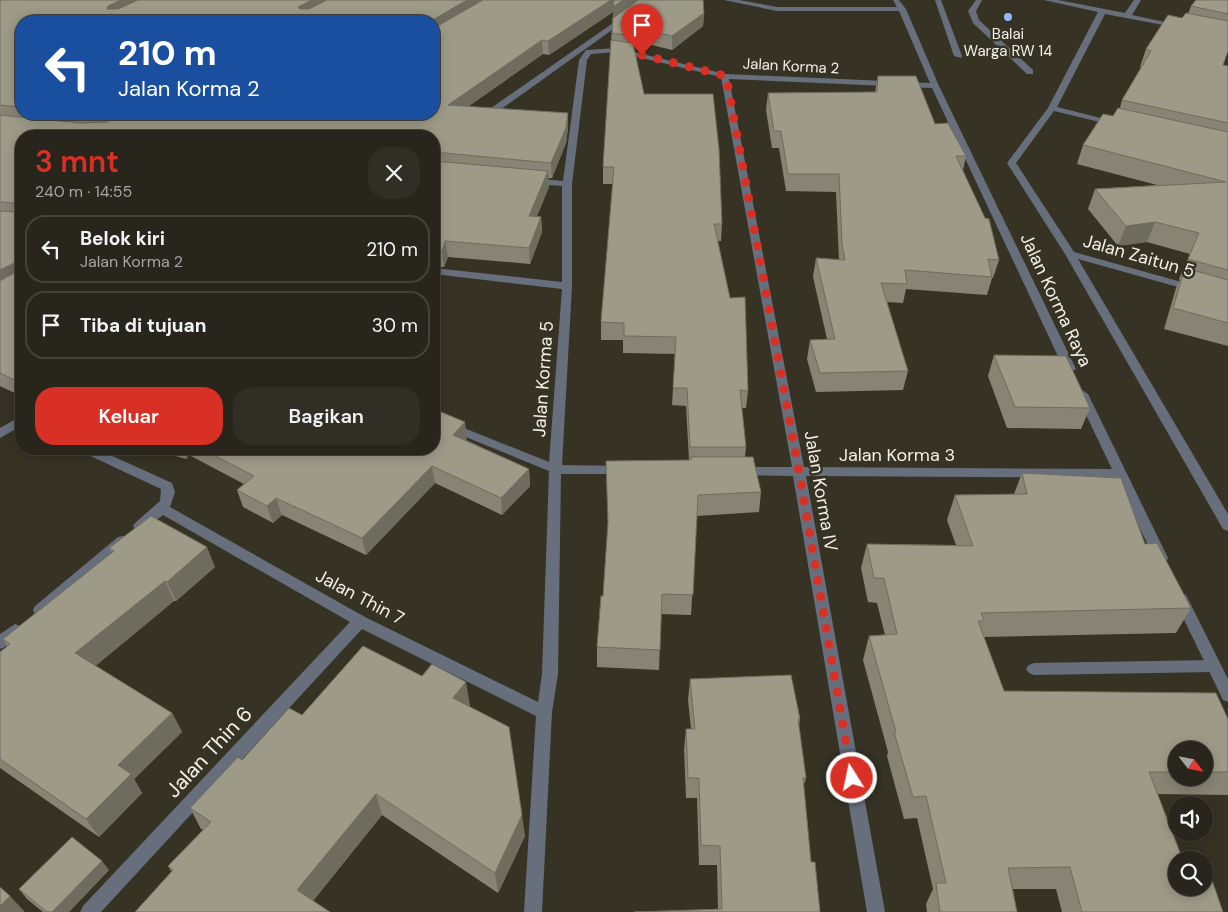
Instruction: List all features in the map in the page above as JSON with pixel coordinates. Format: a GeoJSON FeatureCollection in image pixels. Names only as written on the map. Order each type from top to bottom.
{"type":"FeatureCollection","features":[{"type":"Feature","properties":{"kind":"street"},"geometry":{"type":"LineString","coordinates":[[494,110],[586,51],[651,0]]}},
{"type":"Feature","properties":{"kind":"street"},"geometry":{"type":"LineString","coordinates":[[727,0],[777,9],[899,5]]}},
{"type":"Feature","properties":{"kind":"street"},"geometry":{"type":"LineString","coordinates":[[938,0],[958,56]]}},
{"type":"Feature","properties":{"kind":"street"},"geometry":{"type":"LineString","coordinates":[[979,0],[972,11],[976,21],[1030,72]]}},
{"type":"Feature","properties":{"kind":"street"},"geometry":{"type":"LineString","coordinates":[[1047,0],[1191,28]]}},
{"type":"Feature","properties":{"kind":"street"},"geometry":{"type":"LineString","coordinates":[[1127,16],[1138,0]]}},
{"type":"Feature","properties":{"kind":"street","name":"Jalan Korma Raya"},"geometry":{"type":"LineString","coordinates":[[899,5],[935,86],[1167,570]]}},
{"type":"Feature","properties":{"kind":"street"},"geometry":{"type":"LineString","coordinates":[[1103,11],[1097,19],[1052,108],[1011,164],[1070,254],[1228,526]]}},
{"type":"Feature","properties":{"kind":"street","name":"Jalan Korma 2"},"geometry":{"type":"LineString","coordinates":[[586,51],[617,50],[726,76],[935,86]]}},
{"type":"Feature","properties":{"kind":"street","name":"Jalan Korma 5"},"geometry":{"type":"LineString","coordinates":[[533,912],[544,712],[550,674],[555,469],[567,286],[567,184],[583,60],[586,51]]}},
{"type":"Feature","properties":{"kind":"street","name":"Jalan Korma IV"},"geometry":{"type":"LineString","coordinates":[[726,76],[799,472],[876,912]]}},
{"type":"Feature","properties":{"kind":"street"},"geometry":{"type":"LineString","coordinates":[[1052,108],[1124,125]]}},
{"type":"Feature","properties":{"kind":"street"},"geometry":{"type":"LineString","coordinates":[[521,180],[567,184]]}},
{"type":"Feature","properties":{"kind":"street","name":"Jalan Zaitun 5"},"geometry":{"type":"LineString","coordinates":[[1070,254],[1228,298]]}},
{"type":"Feature","properties":{"kind":"street"},"geometry":{"type":"LineString","coordinates":[[440,272],[567,286]]}},
{"type":"Feature","properties":{"kind":"street"},"geometry":{"type":"LineString","coordinates":[[440,422],[555,469],[633,470]]}},
{"type":"Feature","properties":{"kind":"street"},"geometry":{"type":"LineString","coordinates":[[0,434],[15,424]]}},
{"type":"Feature","properties":{"kind":"street"},"geometry":{"type":"LineString","coordinates":[[0,643],[169,500],[170,492],[167,486],[99,455]]}},
{"type":"Feature","properties":{"kind":"street","name":"Jalan Korma 3"},"geometry":{"type":"LineString","coordinates":[[731,471],[1120,474]]}},
{"type":"Feature","properties":{"kind":"street","name":"Jalan Thin 7"},"geometry":{"type":"LineString","coordinates":[[161,508],[360,621],[544,712]]}},
{"type":"Feature","properties":{"kind":"street"},"geometry":{"type":"LineString","coordinates":[[1175,587],[1228,696]]}},
{"type":"Feature","properties":{"kind":"street","name":"Jalan Thin 6"},"geometry":{"type":"LineString","coordinates":[[90,912],[360,621]]}},
{"type":"Feature","properties":{"kind":"street"},"geometry":{"type":"LineString","coordinates":[[1034,669],[1214,666]]}},
{"type":"Feature","properties":{"kind":"building"},"geometry":{"type":"Polygon","coordinates":[[[0,0],[121,0],[108,6],[107,9],[118,9],[138,0],[312,0],[298,7],[300,9],[309,9],[327,0],[467,0],[440,16],[15,15],[15,106],[0,105],[0,0]]]}},
{"type":"Feature","properties":{"kind":"building"},"geometry":{"type":"Polygon","coordinates":[[[483,0],[611,0],[548,41],[542,40],[448,105],[568,113],[566,128],[551,163],[440,153],[440,130],[15,130],[15,212],[14,203],[0,202],[0,115],[15,116],[15,120],[51,120],[81,123],[108,122],[107,120],[440,120],[440,25],[483,0]]]}},
{"type":"Feature","properties":{"kind":"building"},"geometry":{"type":"Polygon","coordinates":[[[614,0],[623,0],[613,7],[614,0]]]}},
{"type":"Feature","properties":{"kind":"building"},"geometry":{"type":"Polygon","coordinates":[[[638,0],[703,0],[704,13],[672,36],[630,25],[632,36],[612,33],[613,18],[638,0]]]}},
{"type":"Feature","properties":{"kind":"building"},"geometry":{"type":"Polygon","coordinates":[[[1196,0],[1228,0],[1228,14],[1191,6],[1196,0]]]}},
{"type":"Feature","properties":{"kind":"building"},"geometry":{"type":"Polygon","coordinates":[[[1186,13],[1228,21],[1228,51],[1223,65],[1228,66],[1228,123],[1122,100],[1151,51],[1146,49],[1168,15],[1182,18],[1186,13]]]}},
{"type":"Feature","properties":{"kind":"building"},"geometry":{"type":"Polygon","coordinates":[[[611,40],[633,43],[644,94],[713,94],[719,149],[722,224],[714,224],[730,298],[745,297],[748,391],[740,390],[746,447],[690,447],[687,388],[673,388],[676,337],[624,336],[624,323],[601,322],[614,167],[603,167],[611,40]]]}},
{"type":"Feature","properties":{"kind":"building"},"geometry":{"type":"Polygon","coordinates":[[[878,76],[916,76],[935,124],[948,123],[966,156],[956,156],[985,218],[989,219],[999,260],[988,259],[992,277],[905,270],[907,284],[881,283],[908,371],[820,373],[810,340],[835,339],[816,258],[845,260],[842,244],[839,174],[788,174],[781,131],[774,131],[768,93],[877,92],[878,76]]]}},
{"type":"Feature","properties":{"kind":"building"},"geometry":{"type":"Polygon","coordinates":[[[1118,108],[1228,132],[1228,270],[1188,259],[1199,233],[1155,222],[1126,226],[1095,189],[1226,182],[1083,145],[1103,114],[1113,116],[1118,108]]]}},
{"type":"Feature","properties":{"kind":"building"},"geometry":{"type":"Polygon","coordinates":[[[440,162],[548,171],[529,216],[541,217],[529,248],[445,241],[442,251],[440,251],[440,162]]]}},
{"type":"Feature","properties":{"kind":"building"},"geometry":{"type":"Polygon","coordinates":[[[0,211],[15,212],[15,380],[0,373],[0,281],[14,273],[14,263],[0,270],[0,211]]]}},
{"type":"Feature","properties":{"kind":"building"},"geometry":{"type":"Polygon","coordinates":[[[1185,268],[1228,280],[1228,323],[1173,308],[1185,268]]]}},
{"type":"Feature","properties":{"kind":"building"},"geometry":{"type":"Polygon","coordinates":[[[994,355],[1066,356],[1090,408],[1015,407],[994,355]]]}},
{"type":"Feature","properties":{"kind":"building"},"geometry":{"type":"Polygon","coordinates":[[[440,412],[465,422],[453,435],[529,469],[501,498],[432,466],[362,538],[276,498],[267,506],[237,490],[254,476],[214,455],[440,455],[440,412]]]}},
{"type":"Feature","properties":{"kind":"building"},"geometry":{"type":"Polygon","coordinates":[[[691,457],[753,457],[761,492],[698,495],[693,595],[662,594],[660,650],[597,647],[601,596],[603,596],[608,522],[606,461],[691,460],[691,457]]]}},
{"type":"Feature","properties":{"kind":"building"},"geometry":{"type":"Polygon","coordinates":[[[1022,473],[1121,478],[1145,544],[1157,543],[1191,608],[981,613],[984,621],[978,621],[1004,691],[1216,693],[1228,719],[1228,772],[1213,772],[1213,741],[1168,741],[1168,772],[1149,772],[1168,821],[1168,841],[1176,841],[1180,851],[1168,851],[1168,896],[1213,896],[1213,883],[1223,912],[1082,912],[1070,867],[1008,868],[1017,912],[940,912],[936,883],[946,883],[926,796],[913,797],[869,636],[897,634],[884,578],[874,578],[867,544],[973,546],[955,495],[1027,494],[1022,473]]]}},
{"type":"Feature","properties":{"kind":"building"},"geometry":{"type":"Polygon","coordinates":[[[151,516],[207,547],[167,582],[165,581],[75,653],[172,713],[118,765],[131,774],[86,819],[0,759],[0,652],[10,644],[3,639],[114,551],[109,548],[151,516]]]}},
{"type":"Feature","properties":{"kind":"building"},"geometry":{"type":"Polygon","coordinates":[[[363,646],[422,676],[432,664],[466,682],[453,698],[509,727],[522,815],[495,873],[376,794],[297,890],[330,912],[135,912],[173,870],[168,866],[211,822],[190,808],[238,757],[242,760],[289,708],[302,715],[363,646]]]}},
{"type":"Feature","properties":{"kind":"building"},"geometry":{"type":"Polygon","coordinates":[[[791,675],[800,719],[798,719],[806,778],[803,778],[811,862],[815,862],[820,912],[634,912],[722,909],[720,846],[701,845],[699,778],[688,778],[686,729],[695,729],[690,679],[791,675]]]}},
{"type":"Feature","properties":{"kind":"building"},"geometry":{"type":"Polygon","coordinates":[[[72,837],[102,861],[52,912],[47,912],[19,889],[72,837]]]}},
{"type":"Feature","properties":{"kind":"building"},"geometry":{"type":"Polygon","coordinates":[[[0,887],[10,896],[0,906],[0,887]]]}},
{"type":"Feature","properties":{"kind":"place","name":"Balai Warga RW 14"},"geometry":{"type":"Point","coordinates":[1008,17]}},
{"type":"Feature","properties":{"kind":"route"},"geometry":{"type":"LineString","coordinates":[[642,55],[726,76],[799,472],[852,778]]}}]}
